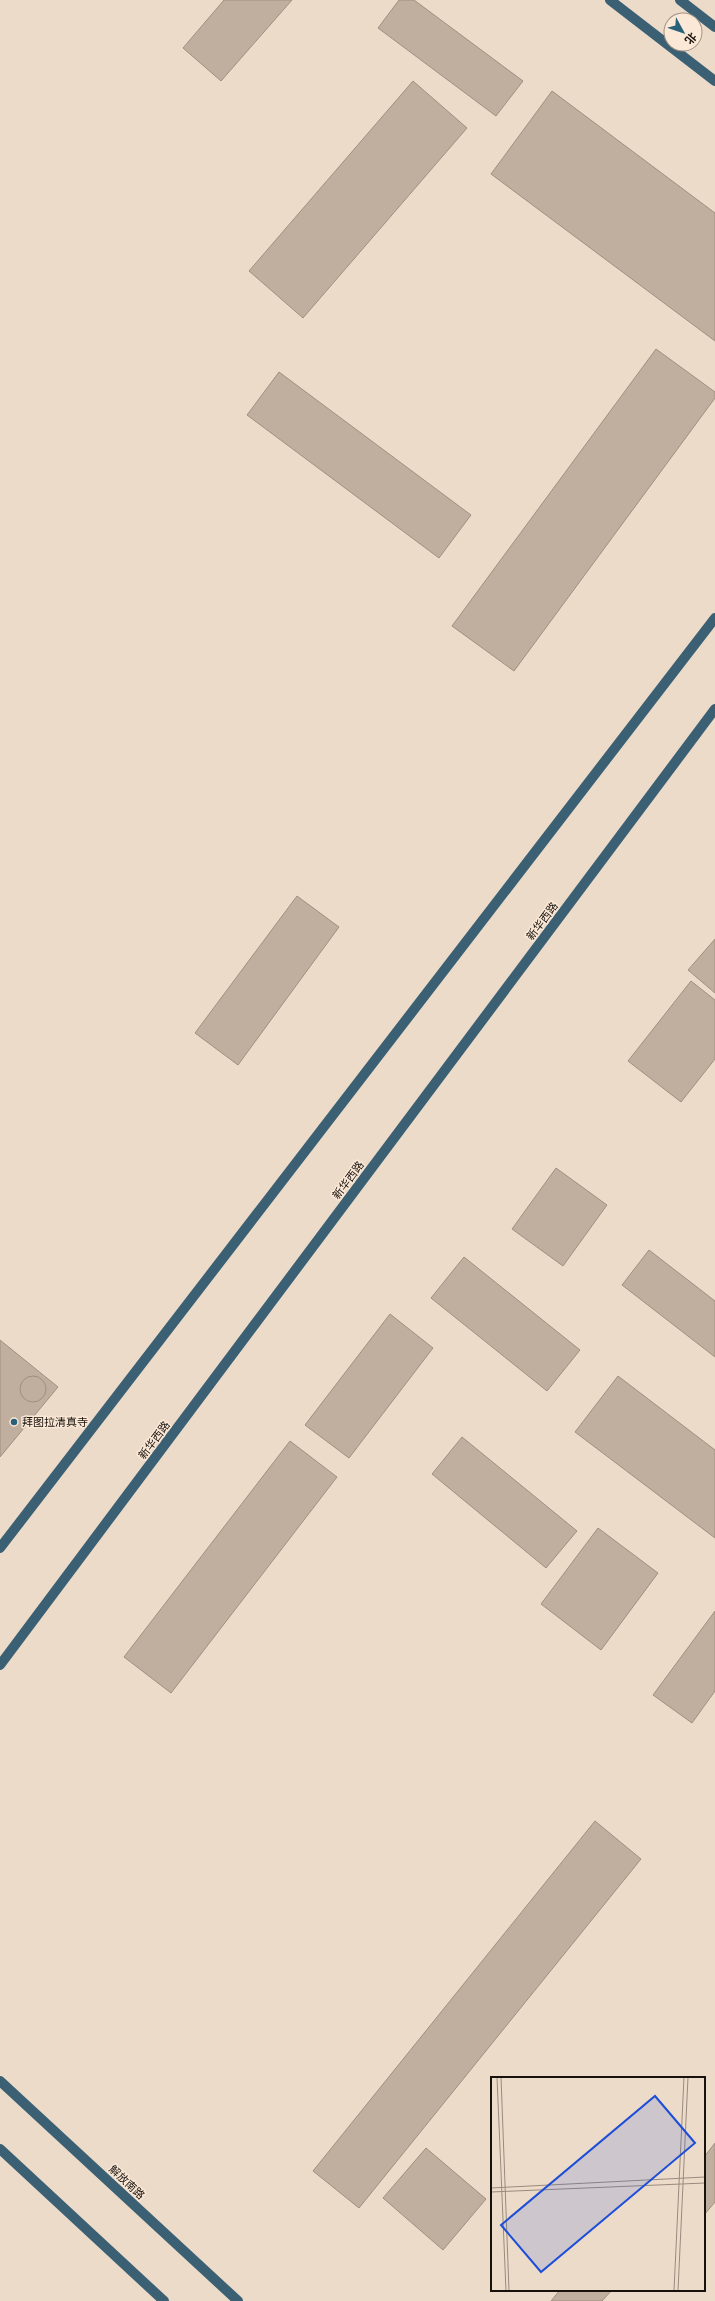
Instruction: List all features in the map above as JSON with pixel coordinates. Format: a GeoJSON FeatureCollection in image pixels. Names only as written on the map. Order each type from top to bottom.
{"type":"FeatureCollection","features":[{"type":"Feature","properties":{"kind":"main road"},"geometry":{"type":"LineString","coordinates":[[610,0],[715,81]]}},
{"type":"Feature","properties":{"kind":"main road"},"geometry":{"type":"LineString","coordinates":[[680,0],[715,27]]}},
{"type":"Feature","properties":{"kind":"main road"},"geometry":{"type":"LineString","coordinates":[[0,1548],[715,618]]}},
{"type":"Feature","properties":{"kind":"main road","name":"新华西路"},"geometry":{"type":"LineString","coordinates":[[0,1666],[715,709]]}},
{"type":"Feature","properties":{"kind":"main road","name":"解放南路"},"geometry":{"type":"LineString","coordinates":[[0,2081],[238,2301]]}},
{"type":"Feature","properties":{"kind":"main road"},"geometry":{"type":"LineString","coordinates":[[0,2149],[164,2301]]}},
{"type":"Feature","properties":{"kind":"building"},"geometry":{"type":"Polygon","coordinates":[[[224,0],[292,0],[221,81],[183,48],[224,0]]]}},
{"type":"Feature","properties":{"kind":"building"},"geometry":{"type":"Polygon","coordinates":[[[399,0],[414,0],[523,81],[496,116],[378,28],[399,0]]]}},
{"type":"Feature","properties":{"kind":"building"},"geometry":{"type":"Polygon","coordinates":[[[413,81],[467,128],[303,318],[249,271],[413,81]]]}},
{"type":"Feature","properties":{"kind":"building"},"geometry":{"type":"Polygon","coordinates":[[[552,91],[715,213],[715,341],[491,174],[552,91]]]}},
{"type":"Feature","properties":{"kind":"building"},"geometry":{"type":"Polygon","coordinates":[[[656,349],[715,392],[715,398],[514,671],[452,626],[656,349]]]}},
{"type":"Feature","properties":{"kind":"building"},"geometry":{"type":"Polygon","coordinates":[[[279,372],[471,515],[439,558],[247,415],[279,372]]]}},
{"type":"Feature","properties":{"kind":"building"},"geometry":{"type":"Polygon","coordinates":[[[297,896],[339,927],[238,1065],[195,1033],[297,896]]]}},
{"type":"Feature","properties":{"kind":"building"},"geometry":{"type":"Polygon","coordinates":[[[715,939],[715,993],[688,970],[715,939]]]}},
{"type":"Feature","properties":{"kind":"building"},"geometry":{"type":"Polygon","coordinates":[[[691,981],[715,1000],[715,1059],[681,1102],[628,1061],[691,981]]]}},
{"type":"Feature","properties":{"kind":"building"},"geometry":{"type":"Polygon","coordinates":[[[556,1168],[607,1205],[563,1266],[512,1229],[556,1168]]]}},
{"type":"Feature","properties":{"kind":"building"},"geometry":{"type":"Polygon","coordinates":[[[649,1250],[715,1301],[715,1357],[622,1285],[649,1250]]]}},
{"type":"Feature","properties":{"kind":"building"},"geometry":{"type":"Polygon","coordinates":[[[464,1257],[580,1350],[547,1391],[431,1298],[464,1257]]]}},
{"type":"Feature","properties":{"kind":"building"},"geometry":{"type":"Polygon","coordinates":[[[390,1314],[433,1348],[349,1458],[305,1425],[390,1314]]]}},
{"type":"Feature","properties":{"kind":"building","name":"拜图拉清真寺"},"geometry":{"type":"Polygon","coordinates":[[[0,1340],[58,1387],[0,1457],[0,1340]]]}},
{"type":"Feature","properties":{"kind":"building"},"geometry":{"type":"Polygon","coordinates":[[[33,1376],[42,1380],[46,1389],[42,1398],[33,1402],[24,1398],[20,1389],[24,1380],[33,1376]]]}},
{"type":"Feature","properties":{"kind":"building"},"geometry":{"type":"Polygon","coordinates":[[[618,1376],[715,1450],[715,1538],[575,1432],[618,1376]]]}},
{"type":"Feature","properties":{"kind":"building"},"geometry":{"type":"Polygon","coordinates":[[[462,1437],[577,1531],[546,1568],[432,1474],[462,1437]]]}},
{"type":"Feature","properties":{"kind":"building"},"geometry":{"type":"Polygon","coordinates":[[[290,1441],[337,1477],[171,1693],[124,1657],[290,1441]]]}},
{"type":"Feature","properties":{"kind":"building"},"geometry":{"type":"Polygon","coordinates":[[[598,1528],[658,1573],[601,1650],[541,1604],[598,1528]]]}},
{"type":"Feature","properties":{"kind":"building"},"geometry":{"type":"Polygon","coordinates":[[[715,1611],[715,1691],[692,1723],[653,1695],[715,1611]]]}},
{"type":"Feature","properties":{"kind":"building"},"geometry":{"type":"Polygon","coordinates":[[[595,1821],[641,1859],[359,2208],[313,2171],[595,1821]]]}},
{"type":"Feature","properties":{"kind":"building"},"geometry":{"type":"Polygon","coordinates":[[[715,2143],[715,2202],[705,2214],[705,2156],[715,2143]]]}},
{"type":"Feature","properties":{"kind":"building"},"geometry":{"type":"Polygon","coordinates":[[[426,2148],[486,2199],[443,2250],[383,2198],[426,2148]]]}},
{"type":"Feature","properties":{"kind":"building"},"geometry":{"type":"Polygon","coordinates":[[[559,2291],[611,2291],[602,2301],[551,2301],[559,2291]]]}},
{"type":"Feature","properties":{"kind":"place","name":"拜图拉清真寺"},"geometry":{"type":"Point","coordinates":[14,1422]}}]}
